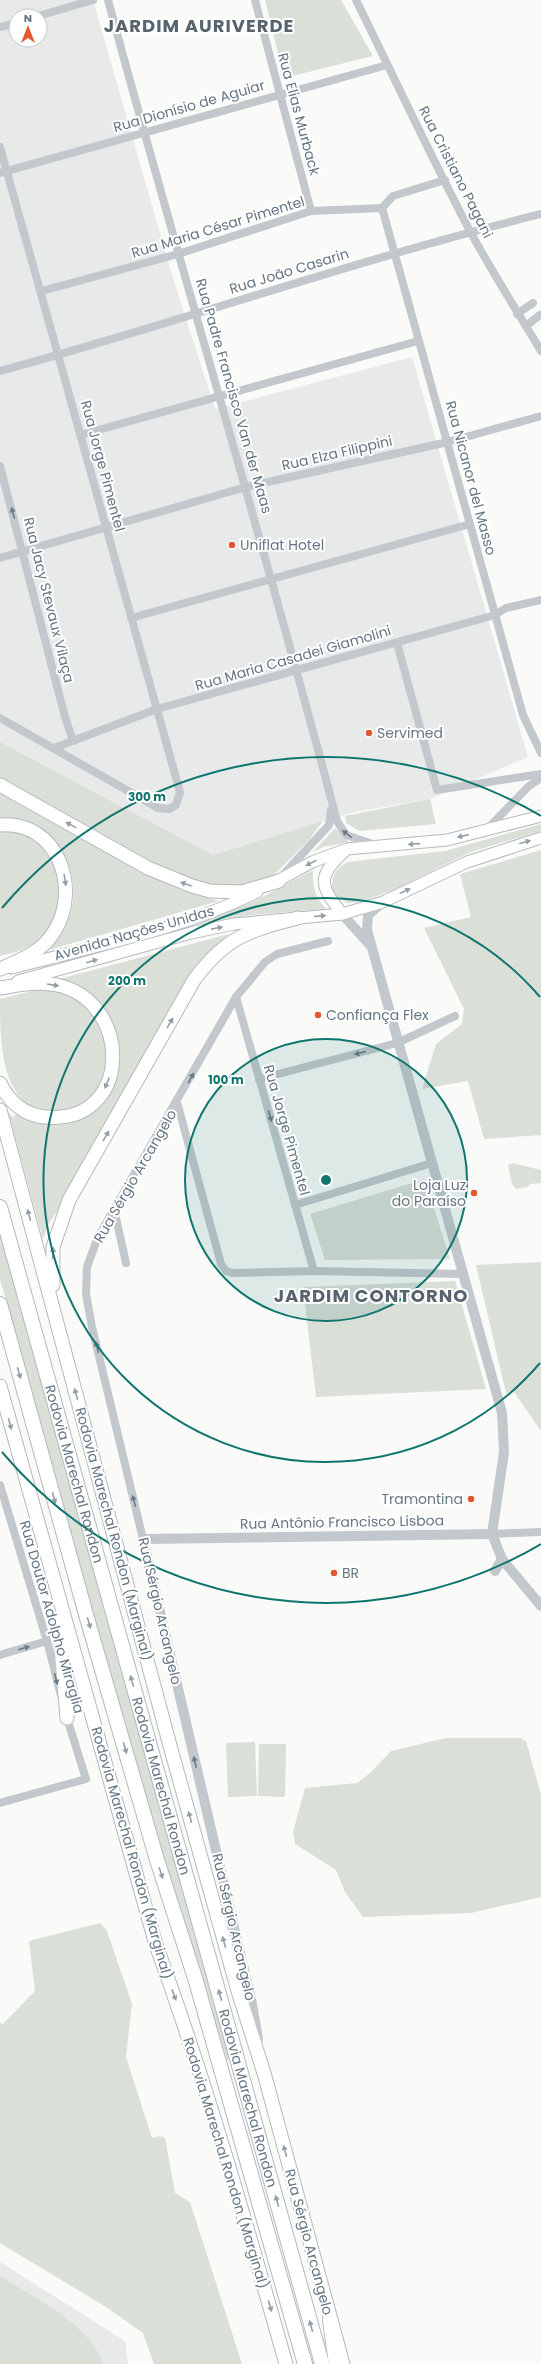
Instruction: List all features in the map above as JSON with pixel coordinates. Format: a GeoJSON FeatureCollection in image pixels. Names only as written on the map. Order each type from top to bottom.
{"type":"FeatureCollection","features":[{"type":"Feature","properties":{"kind":"highway"},"geometry":{"type":"LineString","coordinates":[[0,785],[148,868],[192,886],[210,891],[242,892],[279,881]]}},
{"type":"Feature","properties":{"kind":"highway"},"geometry":{"type":"LineString","coordinates":[[0,825],[12,824],[33,830],[52,846],[63,869],[66,892],[61,918],[48,940],[30,956],[0,970]]}},
{"type":"Feature","properties":{"kind":"highway"},"geometry":{"type":"LineString","coordinates":[[57,1320],[52,1272],[53,1247],[63,1215],[194,980],[214,956],[238,937],[253,929],[298,918]]}},
{"type":"Feature","properties":{"kind":"highway"},"geometry":{"type":"LineString","coordinates":[[0,987],[47,984],[66,988],[75,992],[85,998],[100,1014],[109,1031],[114,1051],[113,1068],[103,1092],[91,1105],[73,1115],[62,1118],[41,1117],[24,1111],[10,1099],[0,1083]]}},
{"type":"Feature","properties":{"kind":"highway","name":"Rodovia Marechal Rondon (Marginal)"},"geometry":{"type":"LineString","coordinates":[[0,1110],[175,1765],[238,1991],[264,2073]]}},
{"type":"Feature","properties":{"kind":"highway","name":"Rodovia Marechal Rondon"},"geometry":{"type":"LineString","coordinates":[[0,1207],[322,2364]]}},
{"type":"Feature","properties":{"kind":"highway","name":"Rodovia Marechal Rondon"},"geometry":{"type":"LineString","coordinates":[[0,1304],[89,1626],[157,1860],[195,1978],[305,2364]]}},
{"type":"Feature","properties":{"kind":"highway","name":"Rodovia Marechal Rondon (Marginal)"},"geometry":{"type":"LineString","coordinates":[[0,1386],[156,1945],[177,2003],[235,2186],[286,2364]]}},
{"type":"Feature","properties":{"kind":"highway"},"geometry":{"type":"LineString","coordinates":[[56,1591],[67,1718]]}},
{"type":"Feature","properties":{"kind":"highway","name":"Rua Sérgio Arcangelo"},"geometry":{"type":"LineString","coordinates":[[264,2073],[343,2364]]}},
{"type":"Feature","properties":{"kind":"highway"},"geometry":{"type":"LineString","coordinates":[[330,2320],[336,2364]]}},
{"type":"Feature","properties":{"kind":"main road","name":"Avenida Nações Unidas"},"geometry":{"type":"LineString","coordinates":[[0,970],[182,922],[236,902],[279,881],[312,862],[347,849],[432,842],[541,816]]}},
{"type":"Feature","properties":{"kind":"main road","name":"Avenida Nações Unidas"},"geometry":{"type":"LineString","coordinates":[[0,987],[192,933],[234,924],[342,914],[383,902],[467,862],[541,838]]}},
{"type":"Feature","properties":{"kind":"main road"},"geometry":{"type":"LineString","coordinates":[[342,914],[325,891],[324,879],[333,862],[347,849]]}},
{"type":"Feature","properties":{"kind":"street"},"geometry":{"type":"LineString","coordinates":[[48,13],[93,0]]}},
{"type":"Feature","properties":{"kind":"street","name":"Rua Padre Francisco Van der Maas"},"geometry":{"type":"LineString","coordinates":[[108,0],[178,254],[298,671],[340,827],[346,835],[357,840],[382,846]]}},
{"type":"Feature","properties":{"kind":"street","name":"Rua Elias Murback"},"geometry":{"type":"LineString","coordinates":[[255,0],[311,211]]}},
{"type":"Feature","properties":{"kind":"street","name":"Rua Cristiano Pagani"},"geometry":{"type":"LineString","coordinates":[[356,0],[470,231],[517,314],[541,350]]}},
{"type":"Feature","properties":{"kind":"street","name":"Rua Dionísio de Aguiar"},"geometry":{"type":"LineString","coordinates":[[3,172],[280,93],[387,65]]}},
{"type":"Feature","properties":{"kind":"street","name":"Rua Jorge Pimentel"},"geometry":{"type":"LineString","coordinates":[[0,147],[3,172],[42,291],[80,435],[180,792],[176,805],[169,809],[158,808],[54,748]]}},
{"type":"Feature","properties":{"kind":"street"},"geometry":{"type":"LineString","coordinates":[[382,208],[393,196],[445,180]]}},
{"type":"Feature","properties":{"kind":"street","name":"Rua Maria César Pimentel"},"geometry":{"type":"LineString","coordinates":[[42,291],[178,254],[311,211],[382,208]]}},
{"type":"Feature","properties":{"kind":"street","name":"Rua Nicanor del Masso"},"geometry":{"type":"LineString","coordinates":[[382,208],[523,715],[541,753]]}},
{"type":"Feature","properties":{"kind":"street","name":"Rua João Casarin"},"geometry":{"type":"LineString","coordinates":[[0,371],[195,314],[393,252],[541,214]]}},
{"type":"Feature","properties":{"kind":"street"},"geometry":{"type":"LineString","coordinates":[[517,314],[533,303]]}},
{"type":"Feature","properties":{"kind":"street"},"geometry":{"type":"LineString","coordinates":[[526,326],[540,315]]}},
{"type":"Feature","properties":{"kind":"street"},"geometry":{"type":"LineString","coordinates":[[80,435],[418,341]]}},
{"type":"Feature","properties":{"kind":"street","name":"Rua Elza Filippini"},"geometry":{"type":"LineString","coordinates":[[0,558],[246,487],[448,442],[541,416]]}},
{"type":"Feature","properties":{"kind":"street","name":"Rua Jacy Stevaux Vilaça"},"geometry":{"type":"LineString","coordinates":[[0,466],[65,717],[73,741]]}},
{"type":"Feature","properties":{"kind":"street"},"geometry":{"type":"LineString","coordinates":[[132,618],[470,524]]}},
{"type":"Feature","properties":{"kind":"street","name":"Rua Maria Casadei Giamolini"},"geometry":{"type":"LineString","coordinates":[[54,748],[157,709],[397,643],[495,615],[506,608],[541,600]]}},
{"type":"Feature","properties":{"kind":"street"},"geometry":{"type":"LineString","coordinates":[[397,643],[437,790],[541,774]]}},
{"type":"Feature","properties":{"kind":"street"},"geometry":{"type":"LineString","coordinates":[[0,718],[54,748]]}},
{"type":"Feature","properties":{"kind":"street"},"geometry":{"type":"LineString","coordinates":[[486,830],[529,786],[541,778]]}},
{"type":"Feature","properties":{"kind":"street","name":"Rua Padre Francisco Van der Maas"},"geometry":{"type":"LineString","coordinates":[[279,881],[329,825],[332,801]]}},
{"type":"Feature","properties":{"kind":"street"},"geometry":{"type":"LineString","coordinates":[[383,902],[368,915],[367,930],[397,1043],[464,1274],[502,1413],[504,1452],[492,1534],[502,1559],[541,1606]]}},
{"type":"Feature","properties":{"kind":"street"},"geometry":{"type":"LineString","coordinates":[[342,914],[371,946]]}},
{"type":"Feature","properties":{"kind":"street","name":"Rua Sérgio Arcangelo"},"geometry":{"type":"LineString","coordinates":[[264,2073],[252,2004],[86,1294],[87,1267],[98,1237],[236,997],[265,962],[277,954],[328,941]]}},
{"type":"Feature","properties":{"kind":"street","name":"Rua Jorge Pimentel"},"geometry":{"type":"LineString","coordinates":[[236,997],[314,1271]]}},
{"type":"Feature","properties":{"kind":"street"},"geometry":{"type":"LineString","coordinates":[[259,1079],[397,1043],[455,1016]]}},
{"type":"Feature","properties":{"kind":"street"},"geometry":{"type":"LineString","coordinates":[[177,1102],[221,1264],[226,1271],[232,1273],[314,1271],[464,1274]]}},
{"type":"Feature","properties":{"kind":"street"},"geometry":{"type":"LineString","coordinates":[[295,1205],[432,1163]]}},
{"type":"Feature","properties":{"kind":"street"},"geometry":{"type":"LineString","coordinates":[[114,1209],[126,1263]]}},
{"type":"Feature","properties":{"kind":"street","name":"Rua Doutor Adolpho Miraglia"},"geometry":{"type":"LineString","coordinates":[[0,1485],[4,1509],[47,1641],[67,1718],[86,1779],[0,1803]]}},
{"type":"Feature","properties":{"kind":"street","name":"Rua Antônio Francisco Lisboa"},"geometry":{"type":"LineString","coordinates":[[143,1539],[541,1532]]}},
{"type":"Feature","properties":{"kind":"street"},"geometry":{"type":"LineString","coordinates":[[495,1571],[502,1559]]}},
{"type":"Feature","properties":{"kind":"street"},"geometry":{"type":"LineString","coordinates":[[0,1654],[47,1641]]}},
{"type":"Feature","properties":{"kind":"shaded area"},"geometry":{"type":"Polygon","coordinates":[[[0,0],[93,0],[173,278],[215,409],[412,357],[528,757],[430,799],[354,812],[213,855],[0,742],[0,0]]]}},
{"type":"Feature","properties":{"kind":"shaded area"},"geometry":{"type":"Polygon","coordinates":[[[265,0],[341,0],[373,56],[284,78],[265,0]]]}},
{"type":"Feature","properties":{"kind":"shaded area"},"geometry":{"type":"Polygon","coordinates":[[[0,742],[213,855],[323,821],[309,840],[272,877],[241,887],[209,886],[176,877],[0,779],[0,742]]]}},
{"type":"Feature","properties":{"kind":"shaded area"},"geometry":{"type":"Polygon","coordinates":[[[0,791],[155,878],[186,892],[219,901],[49,950],[64,927],[72,908],[73,885],[70,870],[64,855],[55,842],[44,832],[31,824],[16,820],[0,820],[0,791]]]}},
{"type":"Feature","properties":{"kind":"shaded area"},"geometry":{"type":"Polygon","coordinates":[[[430,799],[436,824],[359,831],[346,823],[345,816],[430,799]]]}},
{"type":"Feature","properties":{"kind":"shaded area"},"geometry":{"type":"Polygon","coordinates":[[[541,824],[541,831],[470,852],[394,890],[360,902],[347,903],[333,894],[332,884],[334,875],[339,868],[348,862],[445,851],[541,824]]]}},
{"type":"Feature","properties":{"kind":"shaded area"},"geometry":{"type":"Polygon","coordinates":[[[335,828],[349,842],[323,847],[313,852],[335,828]]]}},
{"type":"Feature","properties":{"kind":"shaded area"},"geometry":{"type":"Polygon","coordinates":[[[7,829],[30,835],[46,848],[60,877],[59,909],[48,932],[37,943],[20,951],[0,956],[0,830],[7,829]]]}},
{"type":"Feature","properties":{"kind":"shaded area"},"geometry":{"type":"Polygon","coordinates":[[[541,850],[541,1135],[484,1139],[468,1081],[422,1089],[436,1044],[462,1024],[464,1009],[424,928],[471,917],[460,874],[541,850]]]}},
{"type":"Feature","properties":{"kind":"shaded area"},"geometry":{"type":"Polygon","coordinates":[[[313,870],[315,891],[319,900],[326,909],[252,915],[190,926],[253,902],[313,870]]]}},
{"type":"Feature","properties":{"kind":"shaded area"},"geometry":{"type":"Polygon","coordinates":[[[229,934],[208,954],[62,1204],[48,1225],[43,1239],[8,1112],[13,1117],[16,1114],[52,1124],[81,1119],[103,1103],[116,1078],[120,1050],[112,1022],[92,997],[59,979],[229,934]]]}},
{"type":"Feature","properties":{"kind":"shaded area"},"geometry":{"type":"Polygon","coordinates":[[[55,989],[72,997],[85,1007],[95,1019],[107,1048],[107,1063],[104,1079],[97,1094],[84,1105],[67,1112],[57,1113],[38,1111],[24,1102],[15,1091],[4,1062],[0,999],[36,990],[55,989]]]}},
{"type":"Feature","properties":{"kind":"shaded area"},"geometry":{"type":"Polygon","coordinates":[[[513,1163],[541,1170],[541,1183],[531,1184],[527,1187],[516,1189],[512,1184],[508,1165],[513,1163]]]}},
{"type":"Feature","properties":{"kind":"shaded area"},"geometry":{"type":"Polygon","coordinates":[[[425,1179],[450,1259],[325,1260],[310,1214],[425,1179]]]}},
{"type":"Feature","properties":{"kind":"shaded area"},"geometry":{"type":"Polygon","coordinates":[[[0,1232],[230,2059],[227,2060],[174,1895],[121,1714],[0,1279],[0,1232]]]}},
{"type":"Feature","properties":{"kind":"shaded area"},"geometry":{"type":"Polygon","coordinates":[[[541,1262],[541,1431],[514,1392],[506,1393],[476,1265],[541,1262]]]}},
{"type":"Feature","properties":{"kind":"shaded area"},"geometry":{"type":"Polygon","coordinates":[[[455,1281],[486,1389],[316,1397],[303,1287],[455,1281]]]}},
{"type":"Feature","properties":{"kind":"shaded area"},"geometry":{"type":"Polygon","coordinates":[[[446,1738],[520,1738],[526,1741],[541,1795],[541,1897],[471,1913],[363,1917],[345,1892],[336,1870],[295,1844],[293,1832],[305,1788],[357,1783],[370,1773],[391,1751],[446,1738]]]}},
{"type":"Feature","properties":{"kind":"shaded area"},"geometry":{"type":"Polygon","coordinates":[[[255,1742],[257,1796],[228,1797],[226,1743],[255,1742]]]}},
{"type":"Feature","properties":{"kind":"shaded area"},"geometry":{"type":"Polygon","coordinates":[[[259,1744],[286,1744],[285,1797],[258,1796],[259,1744]]]}},
{"type":"Feature","properties":{"kind":"shaded area"},"geometry":{"type":"Polygon","coordinates":[[[100,1923],[107,1931],[132,2004],[126,2057],[152,2138],[160,2136],[165,2138],[175,2193],[190,2202],[242,2364],[154,2364],[143,2333],[106,2307],[0,2243],[0,2023],[3,2024],[35,1991],[29,1941],[100,1923]]]}},
{"type":"Feature","properties":{"kind":"shaded area"},"geometry":{"type":"Polygon","coordinates":[[[0,2262],[125,2341],[128,2364],[0,2364],[0,2262]]]}},
{"type":"Feature","properties":{"kind":"shaded area"},"geometry":{"type":"Polygon","coordinates":[[[0,2276],[44,2303],[73,2324],[85,2335],[96,2349],[104,2364],[0,2364],[0,2276]]]}},
{"type":"Feature","properties":{"kind":"place","name":"Uniflat Hotel"},"geometry":{"type":"Point","coordinates":[232,545]}},
{"type":"Feature","properties":{"kind":"place","name":"Servimed"},"geometry":{"type":"Point","coordinates":[369,733]}},
{"type":"Feature","properties":{"kind":"place","name":"Confiança Flex"},"geometry":{"type":"Point","coordinates":[318,1015]}},
{"type":"Feature","properties":{"kind":"place","name":"Loja Luz do Paraíso"},"geometry":{"type":"Point","coordinates":[474,1193]}},
{"type":"Feature","properties":{"kind":"place","name":"Tramontina"},"geometry":{"type":"Point","coordinates":[471,1499]}},
{"type":"Feature","properties":{"kind":"place","name":"BR"},"geometry":{"type":"Point","coordinates":[334,1573]}},
{"type":"Feature","properties":{"kind":"district","name":"JARDIM AURIVERDE"},"geometry":{"type":"Point","coordinates":[199,25]}},
{"type":"Feature","properties":{"kind":"district","name":"JARDIM CONTORNO"},"geometry":{"type":"Point","coordinates":[371,1295]}}]}
